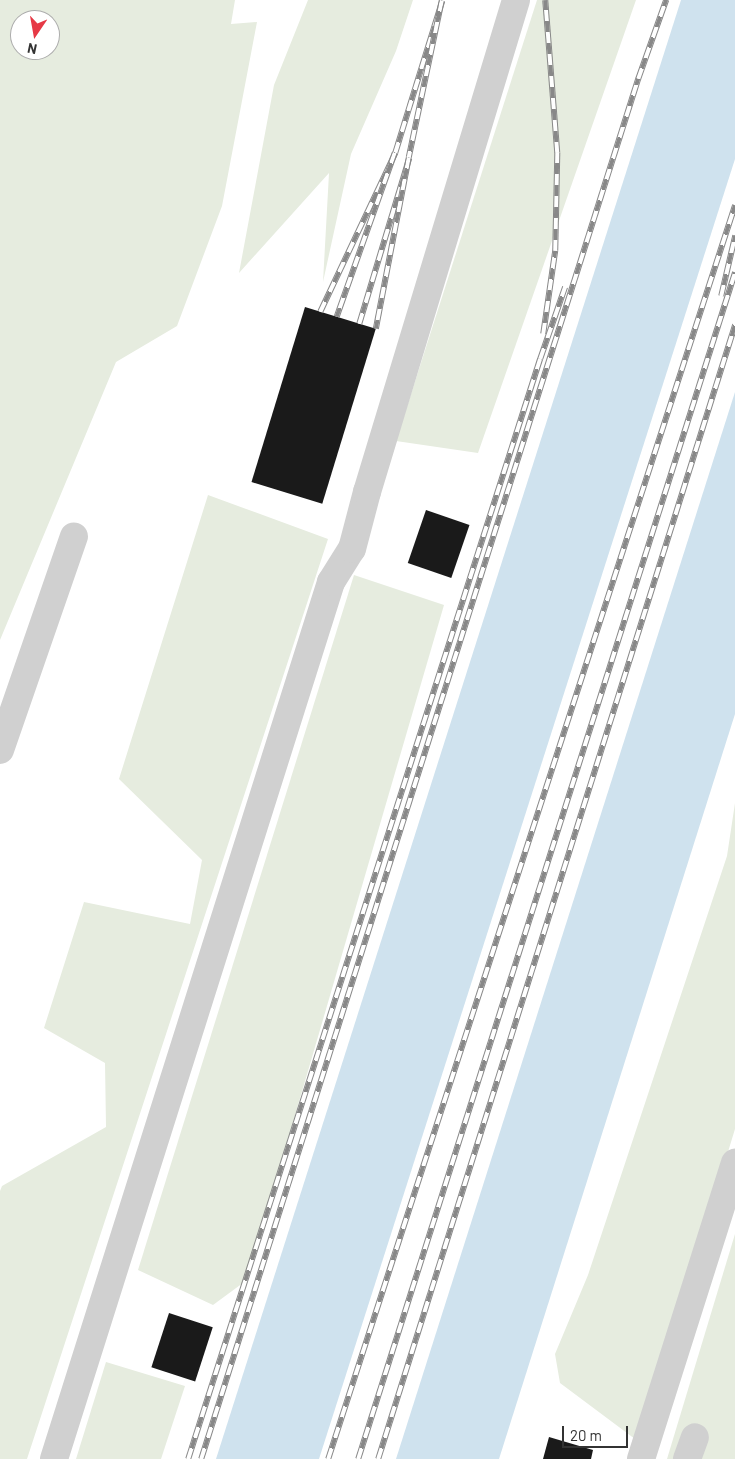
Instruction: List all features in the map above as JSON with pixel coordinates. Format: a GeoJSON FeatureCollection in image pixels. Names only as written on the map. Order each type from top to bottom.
{"type":"FeatureCollection","features":[{"type":"Feature","properties":{"kind":"lane"},"geometry":{"type":"LineString","coordinates":[[54,1459],[331,582],[352,549],[370,482],[516,0]]}},
{"type":"Feature","properties":{"kind":"lane"},"geometry":{"type":"LineString","coordinates":[[0,750],[74,536]]}},
{"type":"Feature","properties":{"kind":"lane"},"geometry":{"type":"LineString","coordinates":[[641,1459],[735,1163]]}},
{"type":"Feature","properties":{"kind":"shaded area"},"geometry":{"type":"Polygon","coordinates":[[[0,0],[235,0],[231,24],[257,22],[222,206],[177,326],[116,362],[0,640],[0,0]]]}},
{"type":"Feature","properties":{"kind":"shaded area"},"geometry":{"type":"Polygon","coordinates":[[[308,0],[413,0],[396,51],[351,154],[323,282],[329,173],[239,273],[274,85],[308,0]]]}},
{"type":"Feature","properties":{"kind":"shaded area"},"geometry":{"type":"Polygon","coordinates":[[[537,0],[636,0],[478,453],[396,441],[537,0]]]}},
{"type":"Feature","properties":{"kind":"shaded area"},"geometry":{"type":"Polygon","coordinates":[[[208,495],[328,539],[27,1459],[0,1459],[0,1191],[2,1186],[106,1127],[105,1063],[44,1028],[84,902],[190,924],[202,860],[119,779],[208,495]]]}},
{"type":"Feature","properties":{"kind":"shaded area"},"geometry":{"type":"Polygon","coordinates":[[[354,575],[444,605],[247,1280],[213,1305],[138,1270],[354,575]]]}},
{"type":"Feature","properties":{"kind":"shaded area"},"geometry":{"type":"Polygon","coordinates":[[[735,803],[735,1129],[639,1442],[560,1383],[555,1354],[588,1275],[727,856],[735,803]]]}},
{"type":"Feature","properties":{"kind":"shaded area"},"geometry":{"type":"Polygon","coordinates":[[[735,1234],[735,1459],[667,1459],[735,1234]]]}},
{"type":"Feature","properties":{"kind":"shaded area"},"geometry":{"type":"Polygon","coordinates":[[[106,1362],[185,1386],[161,1459],[76,1459],[106,1362]]]}},
{"type":"Feature","properties":{"kind":"water"},"geometry":{"type":"Polygon","coordinates":[[[681,0],[735,0],[735,159],[319,1459],[216,1459],[681,0]]]}},
{"type":"Feature","properties":{"kind":"water"},"geometry":{"type":"Polygon","coordinates":[[[735,392],[735,714],[499,1459],[396,1459],[735,392]]]}},
{"type":"Feature","properties":{"kind":"building"},"geometry":{"type":"Polygon","coordinates":[[[305,307],[376,329],[322,504],[251,482],[305,307]]]}},
{"type":"Feature","properties":{"kind":"building"},"geometry":{"type":"Polygon","coordinates":[[[426,510],[469,525],[451,578],[408,563],[426,510]]]}},
{"type":"Feature","properties":{"kind":"building"},"geometry":{"type":"Polygon","coordinates":[[[169,1313],[213,1327],[195,1381],[151,1367],[169,1313]]]}},
{"type":"Feature","properties":{"kind":"building"},"geometry":{"type":"Polygon","coordinates":[[[549,1437],[593,1450],[591,1459],[543,1459],[549,1437]]]}},
{"type":"Feature","properties":{"kind":"railway"},"geometry":{"type":"LineString","coordinates":[[543,334],[555,251],[557,153],[545,0]]}},
{"type":"Feature","properties":{"kind":"railway"},"geometry":{"type":"LineString","coordinates":[[201,1459],[638,79],[666,0]]}},
{"type":"Feature","properties":{"kind":"railway"},"geometry":{"type":"LineString","coordinates":[[395,153],[442,1],[409,158]]}},
{"type":"Feature","properties":{"kind":"railway"},"geometry":{"type":"LineString","coordinates":[[320,312],[395,153],[337,317]]}},
{"type":"Feature","properties":{"kind":"railway"},"geometry":{"type":"LineString","coordinates":[[359,324],[409,158],[376,329]]}},
{"type":"Feature","properties":{"kind":"railway"},"geometry":{"type":"LineString","coordinates":[[328,1459],[735,205]]}},
{"type":"Feature","properties":{"kind":"railway"},"geometry":{"type":"LineString","coordinates":[[721,296],[735,236]]}},
{"type":"Feature","properties":{"kind":"railway"},"geometry":{"type":"LineString","coordinates":[[358,1459],[735,272]]}},
{"type":"Feature","properties":{"kind":"railway"},"geometry":{"type":"LineString","coordinates":[[188,1459],[540,359],[565,287]]}},
{"type":"Feature","properties":{"kind":"railway"},"geometry":{"type":"LineString","coordinates":[[378,1459],[735,325]]}}]}
